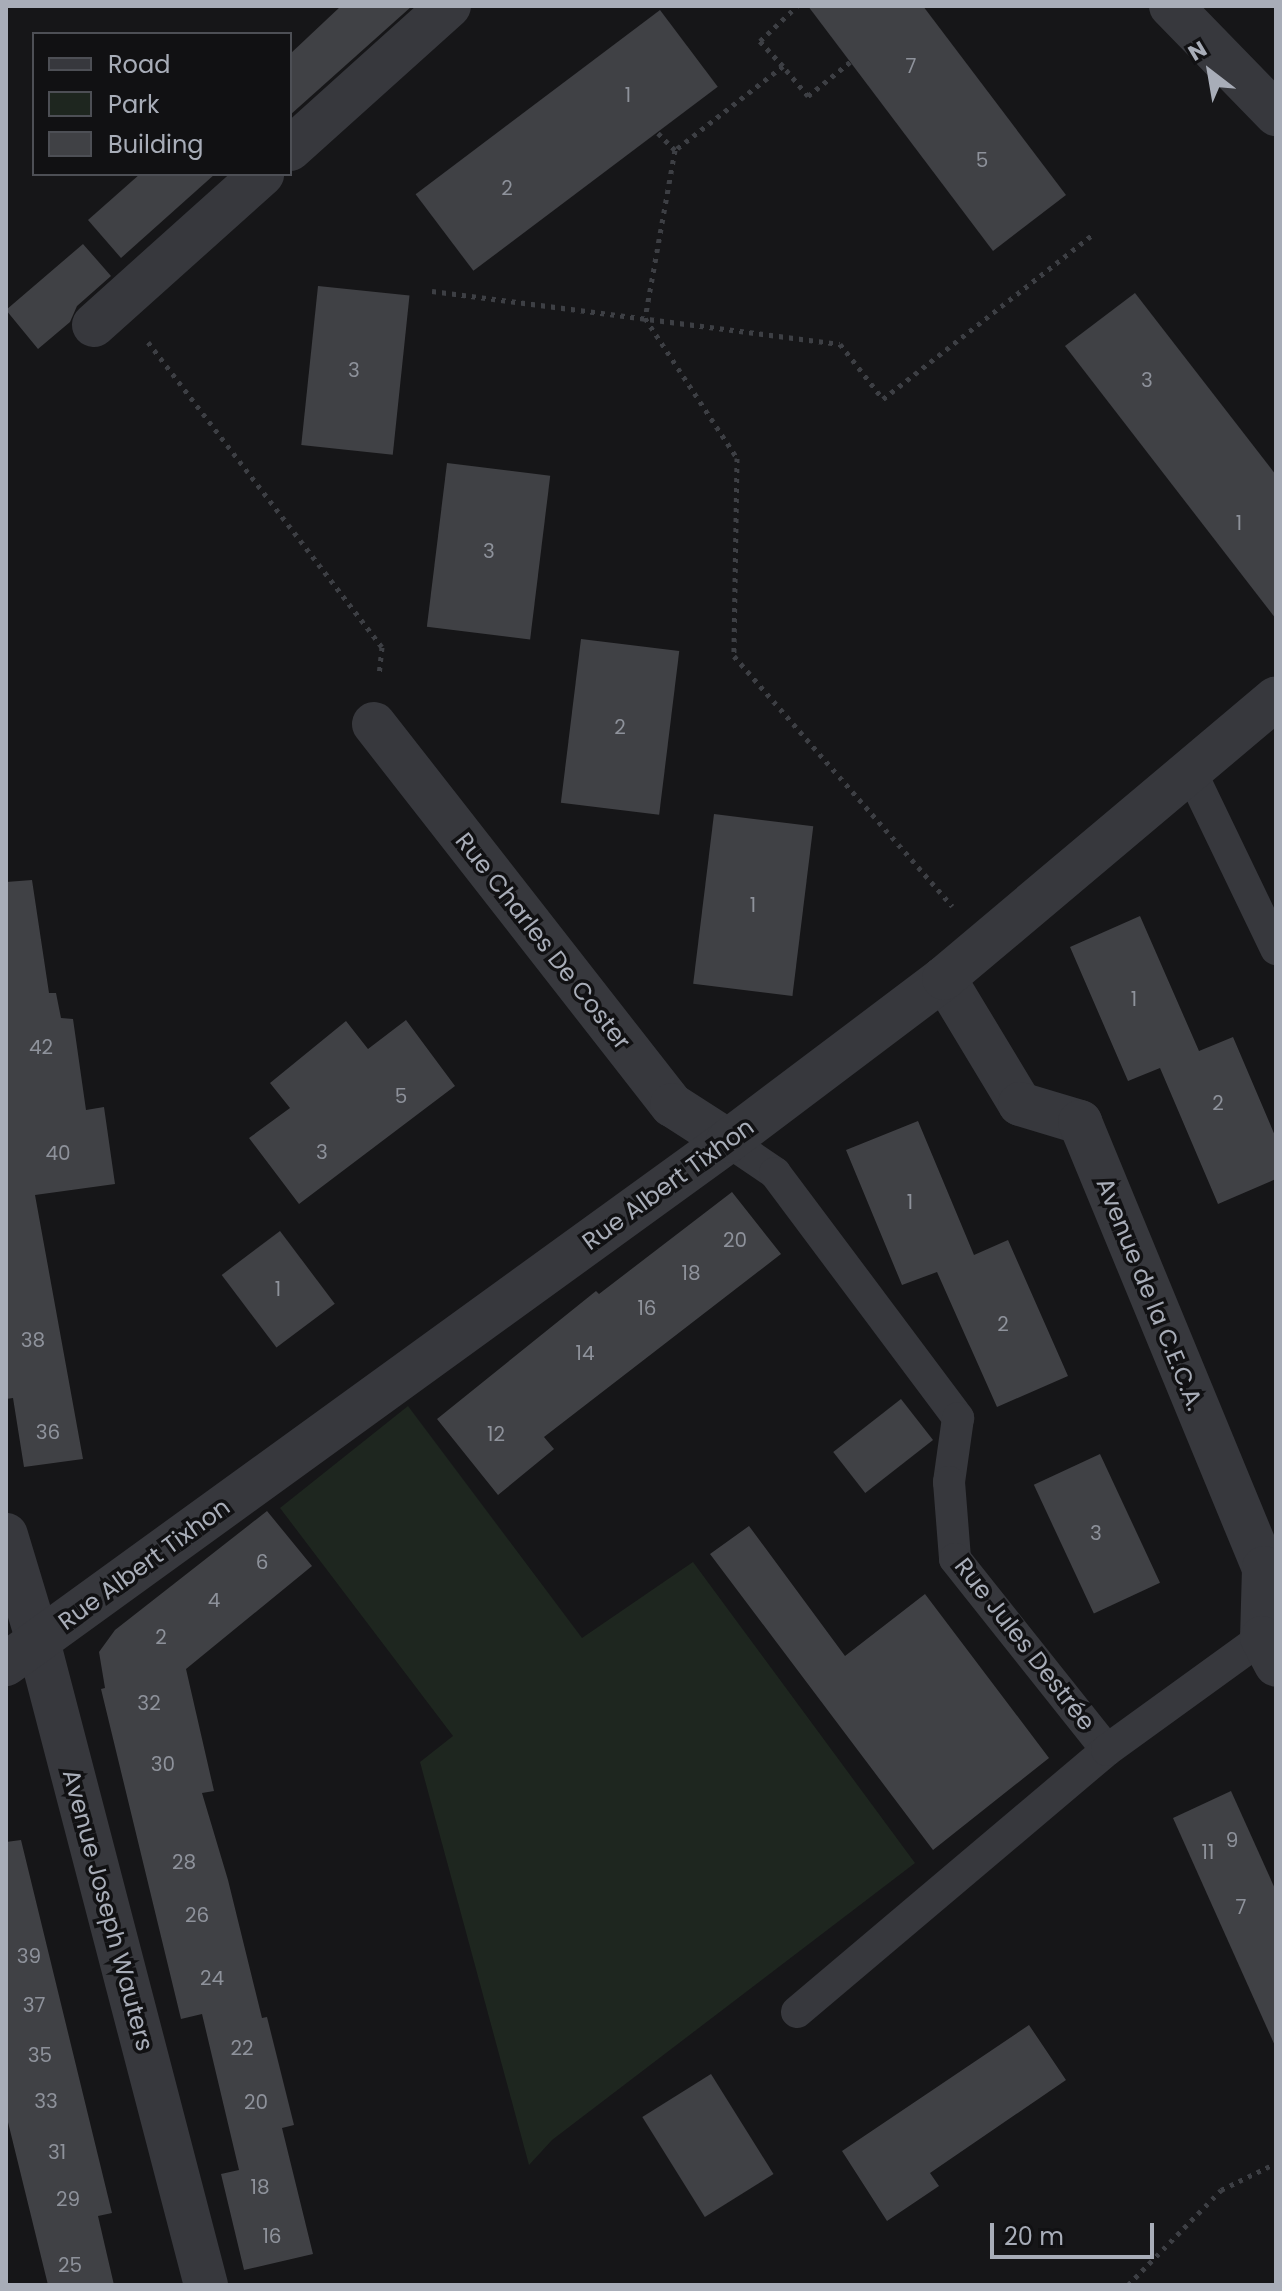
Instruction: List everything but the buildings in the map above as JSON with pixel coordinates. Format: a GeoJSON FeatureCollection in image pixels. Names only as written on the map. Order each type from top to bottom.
{"type":"FeatureCollection","features":[{"type":"Feature","properties":{"kind":"street"},"geometry":{"type":"LineString","coordinates":[[292,147],[449,6]]}},
{"type":"Feature","properties":{"kind":"street"},"geometry":{"type":"LineString","coordinates":[[1171,6],[1276,114]]}},
{"type":"Feature","properties":{"kind":"street"},"geometry":{"type":"LineString","coordinates":[[106,314],[260,176]]}},
{"type":"Feature","properties":{"kind":"street","name":"Rue Albert Tixhon"},"geometry":{"type":"LineString","coordinates":[[22,1652],[728,1141],[944,978],[1189,768],[1276,698]]}},
{"type":"Feature","properties":{"kind":"street","name":"Rue Charles De Coster"},"geometry":{"type":"LineString","coordinates":[[374,724],[672,1105],[728,1141]]}},
{"type":"Feature","properties":{"kind":"street","name":"Avenue de la C.E.C.A."},"geometry":{"type":"LineString","coordinates":[[944,978],[1020,1104],[1080,1122],[1264,1568],[1269,1651]]}},
{"type":"Feature","properties":{"kind":"street","name":"Avenue Joseph Wauters"},"geometry":{"type":"LineString","coordinates":[[6,1535],[22,1652],[206,2285]]}},
{"type":"Feature","properties":{"kind":"lane"},"geometry":{"type":"LineString","coordinates":[[1189,768],[1276,949]]}},
{"type":"Feature","properties":{"kind":"lane","name":"Rue Jules Destrée"},"geometry":{"type":"LineString","coordinates":[[728,1141],[775,1173],[958,1418],[949,1482],[955,1559],[1107,1750],[1269,1651]]}},
{"type":"Feature","properties":{"kind":"lane"},"geometry":{"type":"LineString","coordinates":[[797,2012],[1107,1750]]}},
{"type":"Feature","properties":{"kind":"path"},"geometry":{"type":"LineString","coordinates":[[797,6],[760,41],[808,96],[850,62]]}},
{"type":"Feature","properties":{"kind":"path"},"geometry":{"type":"LineString","coordinates":[[783,66],[675,150],[645,318],[737,458],[734,656],[984,943]]}},
{"type":"Feature","properties":{"kind":"path"},"geometry":{"type":"LineString","coordinates":[[658,133],[675,150]]}},
{"type":"Feature","properties":{"kind":"path"},"geometry":{"type":"LineString","coordinates":[[432,291],[840,344],[883,399],[1095,233]]}},
{"type":"Feature","properties":{"kind":"path"},"geometry":{"type":"LineString","coordinates":[[106,314],[382,647],[374,724]]}},
{"type":"Feature","properties":{"kind":"path"},"geometry":{"type":"LineString","coordinates":[[1128,2285],[1221,2190],[1276,2163]]}},
{"type":"Feature","properties":{"kind":"green space"},"geometry":{"type":"Polygon","coordinates":[[[408,1406],[582,1638],[693,1562],[915,1863],[552,2140],[529,2165],[420,1762],[453,1736],[280,1508],[408,1406]]]}}]}
